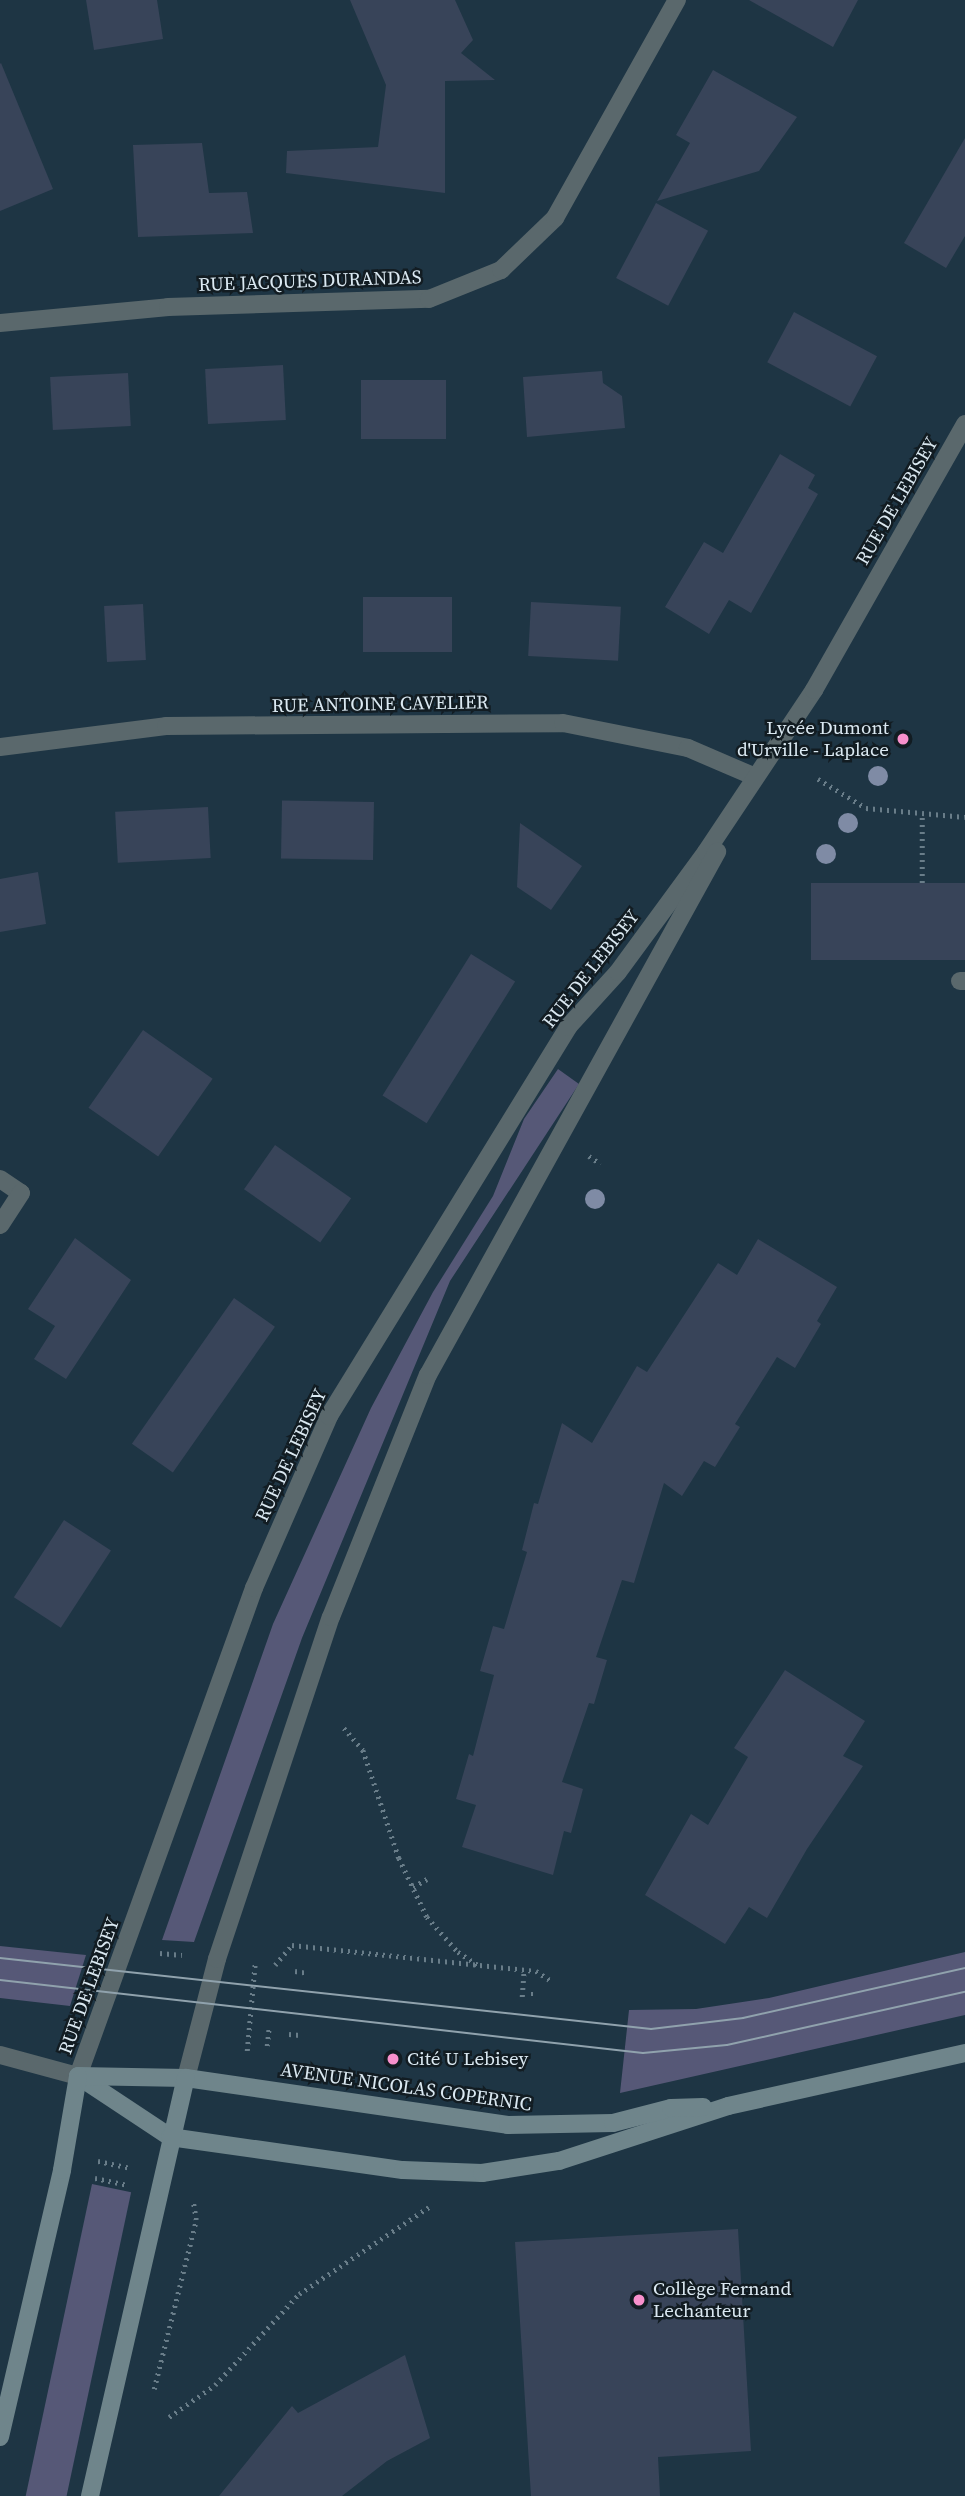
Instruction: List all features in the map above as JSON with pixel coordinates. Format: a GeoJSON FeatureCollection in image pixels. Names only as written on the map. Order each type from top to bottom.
{"type":"FeatureCollection","features":[{"type":"Feature","properties":{"kind":"main road","name":"AVENUE NICOLAS COPERNIC"},"geometry":{"type":"LineString","coordinates":[[78,2076],[170,2137],[403,2170],[482,2173],[559,2161],[728,2106],[965,2053]]}},
{"type":"Feature","properties":{"kind":"main road","name":"AVENUE NICOLAS COPERNIC"},"geometry":{"type":"LineString","coordinates":[[78,2076],[186,2078],[508,2124],[601,2124],[671,2108],[728,2106]]}},
{"type":"Feature","properties":{"kind":"main road"},"geometry":{"type":"LineString","coordinates":[[0,2437],[62,2169],[78,2076]]}},
{"type":"Feature","properties":{"kind":"main road","name":"RUE DE LEBISEY"},"geometry":{"type":"LineString","coordinates":[[170,2137],[186,2078]]}},
{"type":"Feature","properties":{"kind":"main road"},"geometry":{"type":"LineString","coordinates":[[90,2496],[170,2137]]}},
{"type":"Feature","properties":{"kind":"street","name":"RUE JACQUES DURANDAS"},"geometry":{"type":"LineString","coordinates":[[0,323],[168,307],[429,299],[501,270],[555,218],[677,0]]}},
{"type":"Feature","properties":{"kind":"street","name":"RUE DE LEBISEY"},"geometry":{"type":"LineString","coordinates":[[0,2055],[78,2076],[254,1588],[329,1416],[568,1027],[618,971],[698,863],[753,776],[814,690],[965,424]]}},
{"type":"Feature","properties":{"kind":"street","name":"RUE ANTOINE CAVELIER"},"geometry":{"type":"LineString","coordinates":[[0,747],[166,726],[563,723],[688,748],[753,776]]}},
{"type":"Feature","properties":{"kind":"street","name":"RUE DE LEBISEY"},"geometry":{"type":"LineString","coordinates":[[186,2078],[217,1959],[331,1617],[428,1375],[714,859],[753,776]]}},
{"type":"Feature","properties":{"kind":"street"},"geometry":{"type":"LineString","coordinates":[[0,1180],[21,1193],[0,1225]]}},
{"type":"Feature","properties":{"kind":"path"},"geometry":{"type":"LineString","coordinates":[[818,779],[866,808],[965,817]]}},
{"type":"Feature","properties":{"kind":"path"},"geometry":{"type":"LineString","coordinates":[[922,813],[922,883]]}},
{"type":"Feature","properties":{"kind":"path"},"geometry":{"type":"LineString","coordinates":[[589,1156],[601,1164]]}},
{"type":"Feature","properties":{"kind":"path"},"geometry":{"type":"LineString","coordinates":[[344,1728],[363,1750],[413,1887],[439,1933],[479,1965]]}},
{"type":"Feature","properties":{"kind":"path"},"geometry":{"type":"LineString","coordinates":[[413,1887],[427,1879]]}},
{"type":"Feature","properties":{"kind":"path"},"geometry":{"type":"LineString","coordinates":[[275,1965],[292,1945],[524,1969],[536,1971],[553,1982]]}},
{"type":"Feature","properties":{"kind":"path"},"geometry":{"type":"LineString","coordinates":[[156,1952],[190,1956]]}},
{"type":"Feature","properties":{"kind":"path"},"geometry":{"type":"LineString","coordinates":[[250,2025],[255,1963]]}},
{"type":"Feature","properties":{"kind":"path"},"geometry":{"type":"LineString","coordinates":[[522,1997],[524,1969]]}},
{"type":"Feature","properties":{"kind":"path"},"geometry":{"type":"LineString","coordinates":[[295,1971],[307,1973]]}},
{"type":"Feature","properties":{"kind":"path"},"geometry":{"type":"LineString","coordinates":[[267,2046],[268,2026]]}},
{"type":"Feature","properties":{"kind":"path"},"geometry":{"type":"LineString","coordinates":[[289,2034],[300,2035]]}},
{"type":"Feature","properties":{"kind":"path"},"geometry":{"type":"LineString","coordinates":[[94,2160],[134,2169]]}},
{"type":"Feature","properties":{"kind":"path"},"geometry":{"type":"LineString","coordinates":[[62,2169],[193,2200],[196,2220],[153,2394]]}},
{"type":"Feature","properties":{"kind":"path"},"geometry":{"type":"LineString","coordinates":[[169,2417],[188,2408],[215,2385],[299,2294],[404,2228],[430,2207]]}},
{"type":"Feature","properties":{"kind":"shaded area"},"geometry":{"type":"Polygon","coordinates":[[[558,1069],[579,1084],[450,1281],[302,1638],[194,1942],[162,1940],[273,1624],[371,1408],[433,1292],[493,1196],[524,1119],[558,1069]]]}},
{"type":"Feature","properties":{"kind":"shaded area"},"geometry":{"type":"Polygon","coordinates":[[[0,1946],[86,1955],[70,2006],[0,1998],[0,1946]]]}},
{"type":"Feature","properties":{"kind":"shaded area"},"geometry":{"type":"Polygon","coordinates":[[[965,1952],[965,2015],[620,2093],[629,2010],[696,2009],[769,1998],[965,1952]]]}},
{"type":"Feature","properties":{"kind":"shaded area"},"geometry":{"type":"Polygon","coordinates":[[[92,2184],[131,2192],[67,2496],[26,2496],[92,2184]]]}},
{"type":"Feature","properties":{"kind":"building"},"geometry":{"type":"Polygon","coordinates":[[[86,0],[157,0],[163,39],[94,50],[86,0]]]}},
{"type":"Feature","properties":{"kind":"building"},"geometry":{"type":"Polygon","coordinates":[[[350,0],[455,0],[473,40],[461,53],[495,80],[445,81],[445,193],[286,173],[287,151],[378,147],[386,85],[350,0]]]}},
{"type":"Feature","properties":{"kind":"building"},"geometry":{"type":"Polygon","coordinates":[[[749,0],[858,0],[833,47],[749,0]]]}},
{"type":"Feature","properties":{"kind":"building"},"geometry":{"type":"Polygon","coordinates":[[[0,64],[53,189],[0,211],[0,64]]]}},
{"type":"Feature","properties":{"kind":"building"},"geometry":{"type":"Polygon","coordinates":[[[713,70],[797,117],[759,171],[657,201],[690,143],[676,135],[713,70]]]}},
{"type":"Feature","properties":{"kind":"building"},"geometry":{"type":"Polygon","coordinates":[[[965,138],[965,236],[946,268],[904,243],[965,138]]]}},
{"type":"Feature","properties":{"kind":"building"},"geometry":{"type":"Polygon","coordinates":[[[202,143],[209,193],[247,192],[253,233],[138,237],[133,145],[202,143]]]}},
{"type":"Feature","properties":{"kind":"building"},"geometry":{"type":"Polygon","coordinates":[[[656,203],[708,231],[668,306],[616,278],[656,203]]]}},
{"type":"Feature","properties":{"kind":"building"},"geometry":{"type":"Polygon","coordinates":[[[794,312],[877,356],[850,406],[767,362],[794,312]]]}},
{"type":"Feature","properties":{"kind":"building"},"geometry":{"type":"Polygon","coordinates":[[[283,365],[286,420],[208,424],[205,369],[283,365]]]}},
{"type":"Feature","properties":{"kind":"building"},"geometry":{"type":"Polygon","coordinates":[[[602,371],[603,383],[622,396],[625,428],[527,437],[523,377],[602,371]]]}},
{"type":"Feature","properties":{"kind":"building"},"geometry":{"type":"Polygon","coordinates":[[[128,373],[131,426],[53,430],[50,377],[128,373]]]}},
{"type":"Feature","properties":{"kind":"building"},"geometry":{"type":"Polygon","coordinates":[[[361,380],[446,380],[446,439],[361,439],[361,380]]]}},
{"type":"Feature","properties":{"kind":"building"},"geometry":{"type":"Polygon","coordinates":[[[780,454],[815,475],[808,488],[818,494],[751,613],[729,600],[709,634],[665,607],[704,542],[723,553],[780,454]]]}},
{"type":"Feature","properties":{"kind":"building"},"geometry":{"type":"Polygon","coordinates":[[[363,597],[452,597],[452,652],[363,652],[363,597]]]}},
{"type":"Feature","properties":{"kind":"building"},"geometry":{"type":"Polygon","coordinates":[[[531,602],[621,607],[618,661],[528,656],[531,602]]]}},
{"type":"Feature","properties":{"kind":"building"},"geometry":{"type":"Polygon","coordinates":[[[143,604],[146,660],[107,662],[104,606],[143,604]]]}},
{"type":"Feature","properties":{"kind":"building"},"geometry":{"type":"Polygon","coordinates":[[[282,800],[374,802],[373,860],[281,858],[282,800]]]}},
{"type":"Feature","properties":{"kind":"building"},"geometry":{"type":"Polygon","coordinates":[[[208,807],[211,858],[118,863],[115,812],[208,807]]]}},
{"type":"Feature","properties":{"kind":"building"},"geometry":{"type":"Polygon","coordinates":[[[520,823],[582,866],[551,910],[517,887],[520,823]]]}},
{"type":"Feature","properties":{"kind":"building"},"geometry":{"type":"Polygon","coordinates":[[[38,872],[46,924],[0,932],[0,879],[38,872]]]}},
{"type":"Feature","properties":{"kind":"building"},"geometry":{"type":"Polygon","coordinates":[[[811,883],[965,883],[965,960],[811,960],[811,883]]]}},
{"type":"Feature","properties":{"kind":"building"},"geometry":{"type":"Polygon","coordinates":[[[471,954],[515,982],[427,1123],[383,1096],[471,954]]]}},
{"type":"Feature","properties":{"kind":"building"},"geometry":{"type":"Polygon","coordinates":[[[143,1030],[213,1079],[158,1157],[89,1108],[143,1030]]]}},
{"type":"Feature","properties":{"kind":"building"},"geometry":{"type":"Polygon","coordinates":[[[275,1145],[351,1198],[320,1243],[244,1189],[275,1145]]]}},
{"type":"Feature","properties":{"kind":"building"},"geometry":{"type":"Polygon","coordinates":[[[75,1238],[131,1280],[66,1379],[34,1359],[55,1326],[28,1309],[75,1238]]]}},
{"type":"Feature","properties":{"kind":"building"},"geometry":{"type":"Polygon","coordinates":[[[758,1239],[837,1287],[817,1321],[821,1324],[795,1368],[777,1357],[735,1424],[740,1427],[715,1467],[704,1461],[682,1496],[664,1483],[634,1583],[622,1580],[596,1657],[607,1660],[594,1704],[589,1703],[562,1782],[583,1789],[571,1833],[564,1831],[553,1875],[462,1847],[476,1805],[456,1799],[469,1754],[473,1756],[494,1675],[480,1671],[493,1626],[504,1629],[527,1552],[522,1550],[534,1503],[538,1504],[562,1423],[592,1443],[637,1366],[647,1372],[718,1263],[737,1275],[758,1239]]]}},
{"type":"Feature","properties":{"kind":"building"},"geometry":{"type":"Polygon","coordinates":[[[234,1298],[275,1327],[173,1472],[132,1444],[234,1298]]]}},
{"type":"Feature","properties":{"kind":"building"},"geometry":{"type":"Polygon","coordinates":[[[64,1520],[111,1550],[61,1628],[14,1597],[64,1520]]]}},
{"type":"Feature","properties":{"kind":"building"},"geometry":{"type":"Polygon","coordinates":[[[785,1670],[865,1721],[843,1756],[863,1766],[807,1849],[767,1918],[749,1907],[725,1944],[645,1895],[691,1814],[708,1825],[748,1757],[734,1748],[785,1670]]]}},
{"type":"Feature","properties":{"kind":"building"},"geometry":{"type":"Polygon","coordinates":[[[738,2229],[751,2451],[658,2457],[660,2496],[531,2496],[515,2242],[738,2229]]]}},
{"type":"Feature","properties":{"kind":"building"},"geometry":{"type":"Polygon","coordinates":[[[405,2355],[430,2438],[387,2461],[342,2496],[219,2496],[292,2406],[298,2413],[405,2355]]]}},
{"type":"Feature","properties":{"kind":"tram line"},"geometry":{"type":"LineString","coordinates":[[0,1958],[651,2029],[743,2018],[965,1968]]}},
{"type":"Feature","properties":{"kind":"tram line"},"geometry":{"type":"LineString","coordinates":[[0,1980],[643,2053],[727,2045],[965,1992]]}},
{"type":"Feature","properties":{"kind":"place","name":"Lycée Dumont d'Urville - Laplace"},"geometry":{"type":"Point","coordinates":[903,739]}},
{"type":"Feature","properties":{"kind":"place","name":"Cité U Lebisey"},"geometry":{"type":"Point","coordinates":[393,2059]}},
{"type":"Feature","properties":{"kind":"place","name":"Collège Fernand Lechanteur"},"geometry":{"type":"Point","coordinates":[639,2300]}}]}
